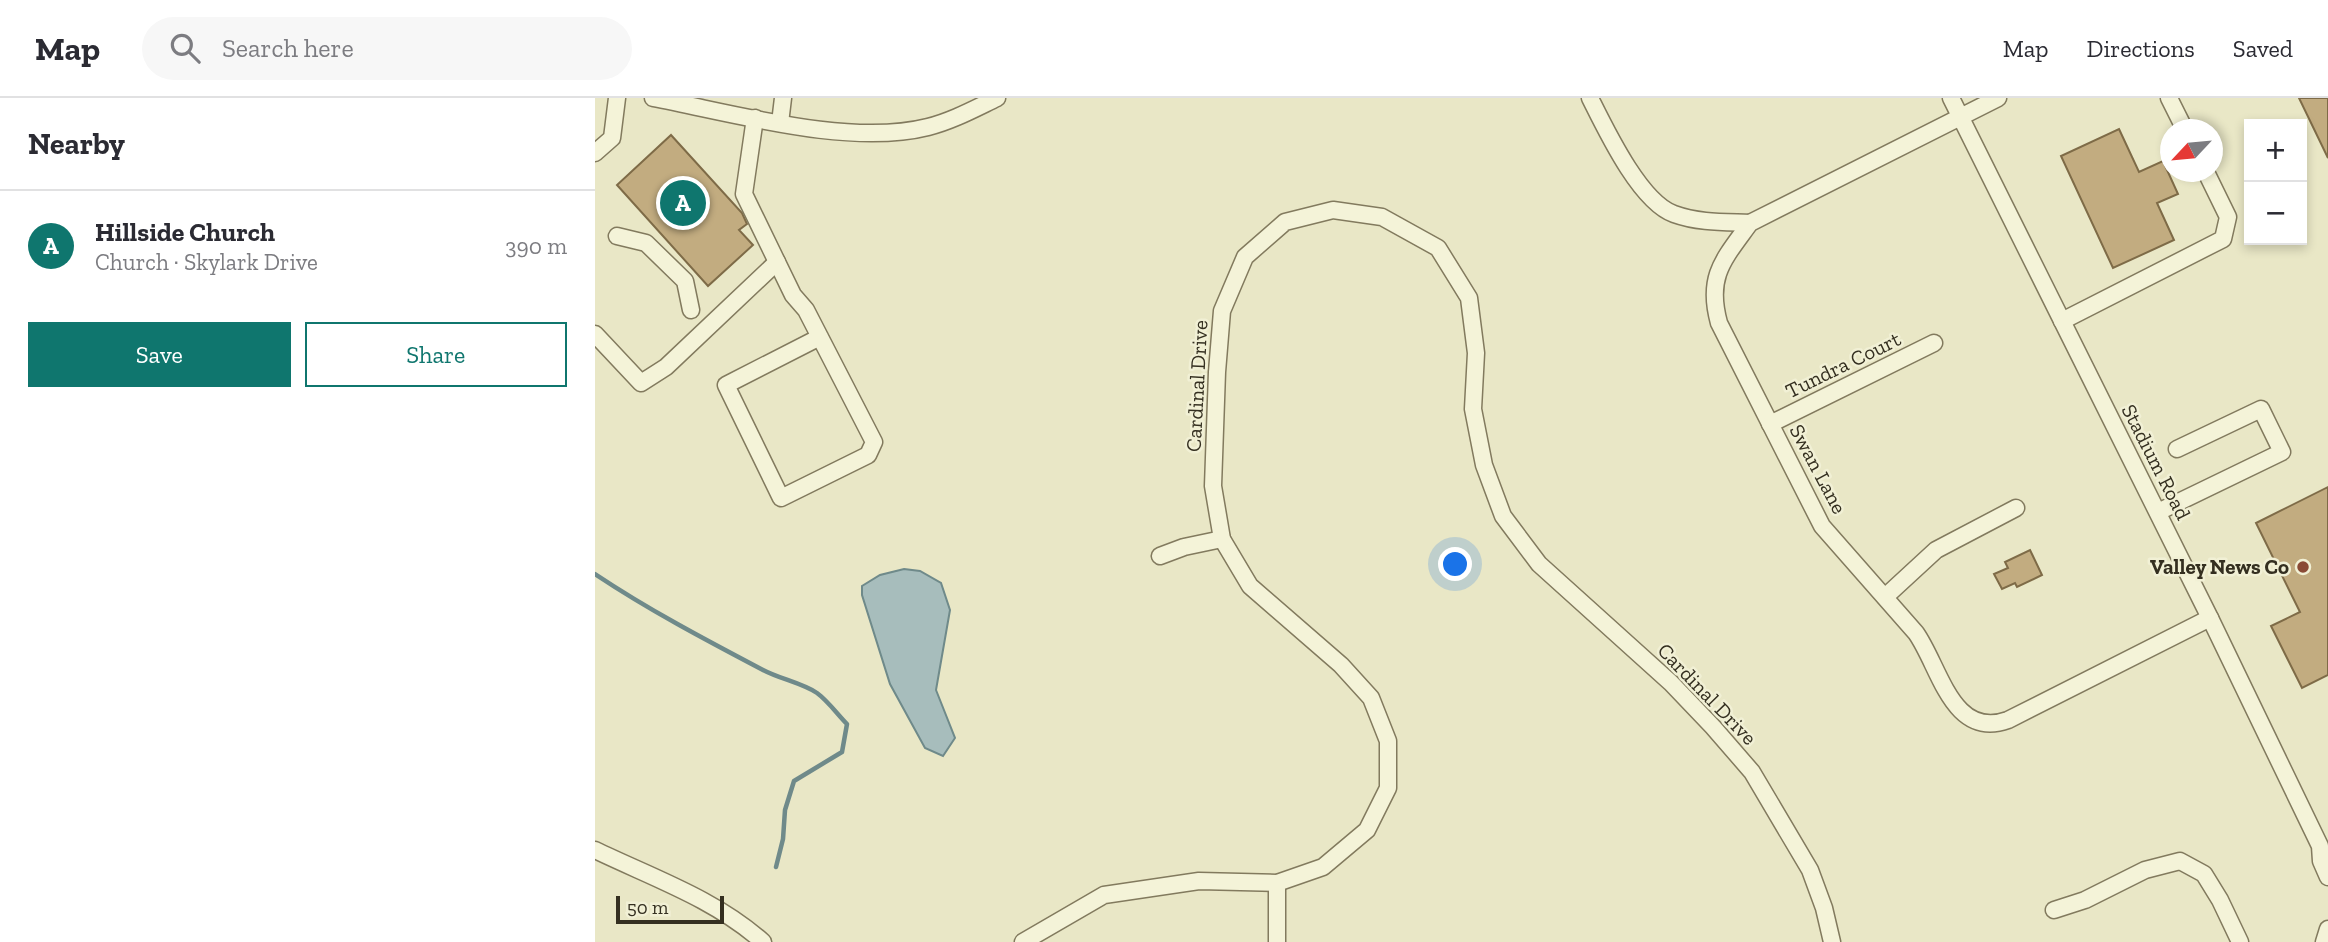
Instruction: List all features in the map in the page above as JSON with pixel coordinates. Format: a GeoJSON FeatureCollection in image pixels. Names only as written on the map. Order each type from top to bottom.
{"type":"FeatureCollection","features":[{"type":"Feature","properties":{"kind":"street"},"geometry":{"type":"LineString","coordinates":[[595,153],[612,138],[617,98]]}},
{"type":"Feature","properties":{"kind":"street"},"geometry":{"type":"LineString","coordinates":[[653,98],[844,132],[887,132],[927,127],[957,117],[997,98]]}},
{"type":"Feature","properties":{"kind":"street"},"geometry":{"type":"LineString","coordinates":[[780,122],[783,98]]}},
{"type":"Feature","properties":{"kind":"street"},"geometry":{"type":"LineString","coordinates":[[1590,98],[1628,165],[1656,205],[1673,214],[1702,221],[1749,223]]}},
{"type":"Feature","properties":{"kind":"street","name":"Stadium Road"},"geometry":{"type":"LineString","coordinates":[[1951,98],[2324,849],[2321,861],[2328,877]]}},
{"type":"Feature","properties":{"kind":"street","name":"Swan Lane"},"geometry":{"type":"LineString","coordinates":[[1998,98],[1749,223],[1724,259],[1713,289],[1719,323],[1822,526],[1924,645],[1954,703],[1963,715],[1974,722],[1985,725],[2008,720],[2210,618]]}},
{"type":"Feature","properties":{"kind":"street"},"geometry":{"type":"LineString","coordinates":[[2169,98],[2180,119]]}},
{"type":"Feature","properties":{"kind":"street"},"geometry":{"type":"LineString","coordinates":[[755,118],[744,194],[793,295],[806,310],[820,337],[874,442],[868,455],[781,498],[726,385],[820,337]]}},
{"type":"Feature","properties":{"kind":"street"},"geometry":{"type":"LineString","coordinates":[[2062,321],[2223,239],[2228,217],[2211,182]]}},
{"type":"Feature","properties":{"kind":"street","name":"Cardinal Drive"},"geometry":{"type":"LineString","coordinates":[[1023,942],[1104,895],[1199,881],[1277,883],[1323,867],[1367,830],[1388,788],[1388,741],[1371,698],[1341,665],[1250,586],[1222,539],[1213,486],[1222,311],[1245,257],[1285,222],[1333,210],[1382,217],[1438,248],[1469,298],[1476,353],[1473,409],[1484,466],[1503,516],[1539,564],[1671,683],[1752,772],[1810,870],[1824,908],[1832,942]]}},
{"type":"Feature","properties":{"kind":"street"},"geometry":{"type":"LineString","coordinates":[[617,236],[646,243],[685,281],[691,310]]}},
{"type":"Feature","properties":{"kind":"street"},"geometry":{"type":"LineString","coordinates":[[595,334],[641,383],[666,367],[778,262]]}},
{"type":"Feature","properties":{"kind":"street","name":"Tundra Court"},"geometry":{"type":"LineString","coordinates":[[1770,424],[1934,343]]}},
{"type":"Feature","properties":{"kind":"street"},"geometry":{"type":"LineString","coordinates":[[2158,512],[2282,452],[2261,409],[2177,449]]}},
{"type":"Feature","properties":{"kind":"street"},"geometry":{"type":"LineString","coordinates":[[1885,597],[1936,550],[2016,508]]}},
{"type":"Feature","properties":{"kind":"street"},"geometry":{"type":"LineString","coordinates":[[1160,556],[1184,547],[1222,539]]}},
{"type":"Feature","properties":{"kind":"street"},"geometry":{"type":"LineString","coordinates":[[595,850],[730,915],[763,942]]}},
{"type":"Feature","properties":{"kind":"street"},"geometry":{"type":"LineString","coordinates":[[2054,910],[2085,900],[2145,870],[2180,861],[2204,874],[2240,942]]}},
{"type":"Feature","properties":{"kind":"street"},"geometry":{"type":"LineString","coordinates":[[1277,883],[1277,942]]}},
{"type":"Feature","properties":{"kind":"shaded area"},"geometry":{"type":"Polygon","coordinates":[[[904,569],[920,571],[941,583],[950,610],[936,690],[955,738],[943,756],[925,748],[890,684],[862,595],[862,586],[880,575],[904,569]]]}},
{"type":"Feature","properties":{"kind":"building"},"geometry":{"type":"Polygon","coordinates":[[[2299,98],[2328,98],[2328,158],[2299,98]]]}},
{"type":"Feature","properties":{"kind":"building"},"geometry":{"type":"Polygon","coordinates":[[[2119,129],[2139,172],[2160,162],[2160,182],[2173,182],[2178,194],[2157,203],[2174,240],[2113,268],[2061,156],[2119,129]]]}},
{"type":"Feature","properties":{"kind":"building"},"geometry":{"type":"Polygon","coordinates":[[[671,135],[742,213],[747,224],[739,230],[753,245],[708,286],[617,185],[671,135]]]}},
{"type":"Feature","properties":{"kind":"building","name":"Valley News Co"},"geometry":{"type":"Polygon","coordinates":[[[2328,487],[2328,675],[2302,688],[2271,626],[2300,612],[2256,523],[2328,487]]]}},
{"type":"Feature","properties":{"kind":"building"},"geometry":{"type":"Polygon","coordinates":[[[2030,550],[2042,575],[2017,587],[2015,583],[2002,589],[1994,574],[2008,568],[2005,562],[2030,550]]]}},
{"type":"Feature","properties":{"kind":"waterway"},"geometry":{"type":"LineString","coordinates":[[595,574],[720,647],[817,693],[847,724],[842,752],[794,781],[785,810],[783,839],[776,867]]}},
{"type":"Feature","properties":{"kind":"place","name":"Hillside Church"},"geometry":{"type":"Point","coordinates":[683,203]}},
{"type":"Feature","properties":{"kind":"place","name":"Valley News Co"},"geometry":{"type":"Point","coordinates":[2303,567]}}]}
